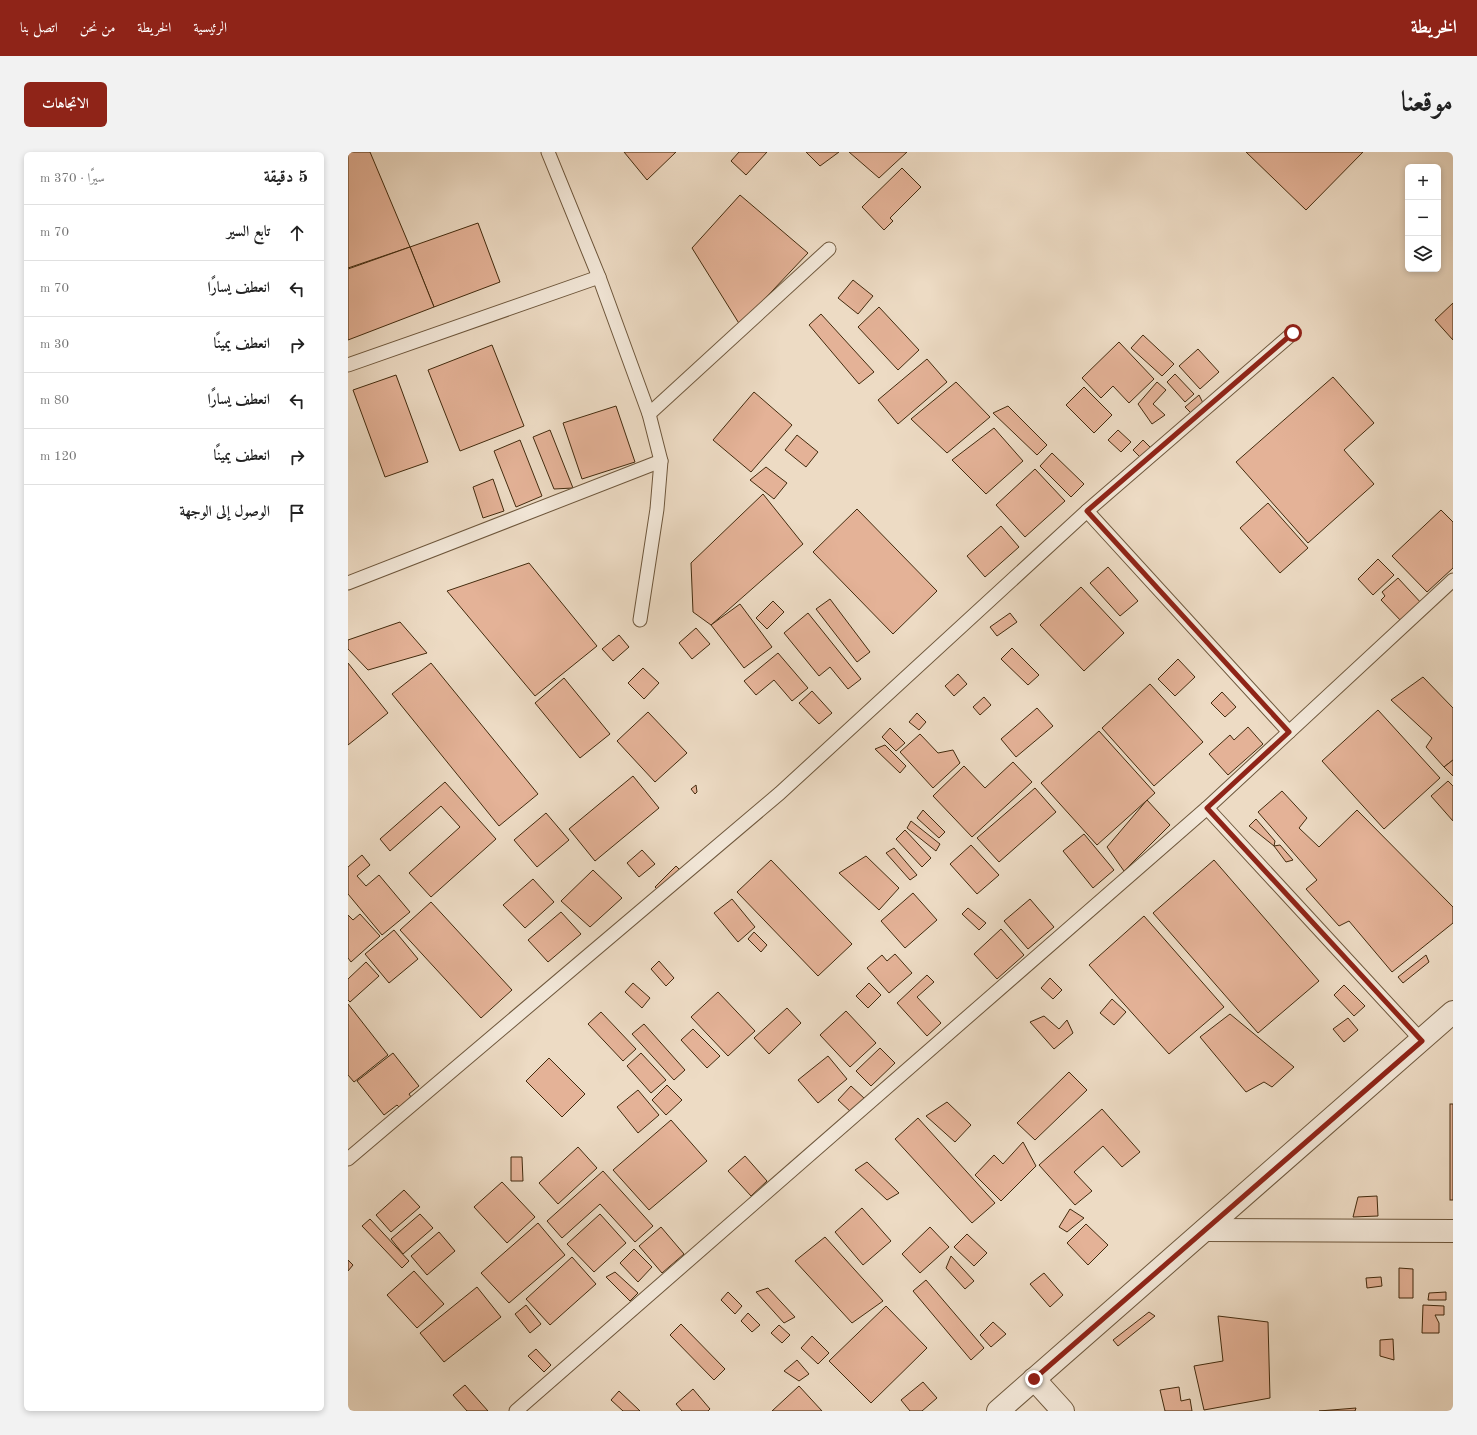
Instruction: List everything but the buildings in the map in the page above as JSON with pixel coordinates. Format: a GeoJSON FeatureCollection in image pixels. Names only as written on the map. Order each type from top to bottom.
{"type":"FeatureCollection","features":[{"type":"Feature","properties":{"kind":"street"},"geometry":{"type":"LineString","coordinates":[[998,1411],[1422,1041],[1453,1012]]}},
{"type":"Feature","properties":{"kind":"street"},"geometry":{"type":"LineString","coordinates":[[1205,1230],[1453,1231]]}},
{"type":"Feature","properties":{"kind":"street"},"geometry":{"type":"LineString","coordinates":[[1034,1379],[1063,1411]]}},
{"type":"Feature","properties":{"kind":"lane"},"geometry":{"type":"LineString","coordinates":[[548,152],[598,277],[649,414],[660,461],[657,509],[640,620]]}},
{"type":"Feature","properties":{"kind":"lane"},"geometry":{"type":"LineString","coordinates":[[649,414],[829,249]]}},
{"type":"Feature","properties":{"kind":"lane"},"geometry":{"type":"LineString","coordinates":[[348,366],[598,277]]}},
{"type":"Feature","properties":{"kind":"lane"},"geometry":{"type":"LineString","coordinates":[[348,1160],[780,793],[1087,511],[1293,333]]}},
{"type":"Feature","properties":{"kind":"lane"},"geometry":{"type":"LineString","coordinates":[[348,583],[660,461]]}},
{"type":"Feature","properties":{"kind":"lane"},"geometry":{"type":"LineString","coordinates":[[1087,511],[1289,732]]}},
{"type":"Feature","properties":{"kind":"lane"},"geometry":{"type":"LineString","coordinates":[[516,1411],[1207,808],[1453,580]]}},
{"type":"Feature","properties":{"kind":"lane"},"geometry":{"type":"LineString","coordinates":[[1207,808],[1422,1041]]}},
{"type":"Feature","properties":{"kind":"route"},"geometry":{"type":"LineString","coordinates":[[1034,1379],[1422,1041],[1207,808],[1289,732],[1087,511],[1293,333]]}}]}
